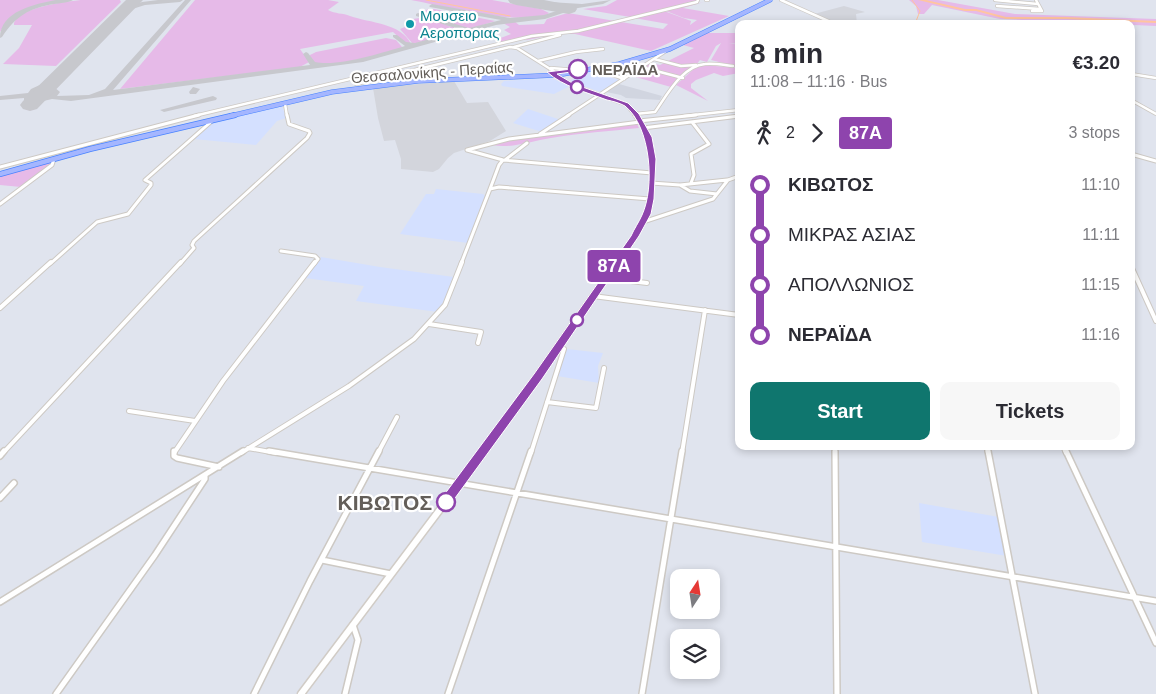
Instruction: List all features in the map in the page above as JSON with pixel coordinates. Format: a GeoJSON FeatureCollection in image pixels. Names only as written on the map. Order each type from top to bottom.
{"type":"FeatureCollection","features":[{"type":"Feature","properties":{"kind":"main road","name":"Θεσσαλονίκης - Περαίας"},"geometry":{"type":"LineString","coordinates":[[0,174],[300,99],[366,87],[431,80],[540,76],[553,72],[613,63],[659,50],[765,0]]}},
{"type":"Feature","properties":{"kind":"main road","name":"Θεσσαλονίκης - Περαίας"},"geometry":{"type":"LineString","coordinates":[[0,168],[329,90],[416,79],[597,69],[670,49],[771,0]]}},
{"type":"Feature","properties":{"kind":"main road"},"geometry":{"type":"LineString","coordinates":[[553,72],[560,79]]}},
{"type":"Feature","properties":{"kind":"main road"},"geometry":{"type":"LineString","coordinates":[[553,72],[573,85]]}},
{"type":"Feature","properties":{"kind":"main road"},"geometry":{"type":"LineString","coordinates":[[301,694],[459,484],[559,346],[643,222],[650,199],[651,145],[635,113],[625,104],[601,94],[560,79],[540,76]]}},
{"type":"Feature","properties":{"kind":"street"},"geometry":{"type":"LineString","coordinates":[[0,168],[123,133],[540,34],[578,31],[697,2],[698,0]]}},
{"type":"Feature","properties":{"kind":"street"},"geometry":{"type":"LineString","coordinates":[[781,0],[826,20]]}},
{"type":"Feature","properties":{"kind":"street"},"geometry":{"type":"LineString","coordinates":[[1038,4],[995,0],[997,7],[1040,9]]}},
{"type":"Feature","properties":{"kind":"street"},"geometry":{"type":"LineString","coordinates":[[1036,0],[1040,9]]}},
{"type":"Feature","properties":{"kind":"street"},"geometry":{"type":"LineString","coordinates":[[1032,11],[1041,12],[1040,9]]}},
{"type":"Feature","properties":{"kind":"street"},"geometry":{"type":"LineString","coordinates":[[356,84],[562,34]]}},
{"type":"Feature","properties":{"kind":"street"},"geometry":{"type":"LineString","coordinates":[[500,44],[508,48]]}},
{"type":"Feature","properties":{"kind":"street"},"geometry":{"type":"LineString","coordinates":[[514,47],[553,72],[576,70]]}},
{"type":"Feature","properties":{"kind":"street"},"geometry":{"type":"LineString","coordinates":[[538,61],[576,52],[603,49]]}},
{"type":"Feature","properties":{"kind":"street"},"geometry":{"type":"LineString","coordinates":[[539,135],[670,49]]}},
{"type":"Feature","properties":{"kind":"street"},"geometry":{"type":"LineString","coordinates":[[654,59],[686,67],[712,64],[734,66]]}},
{"type":"Feature","properties":{"kind":"street"},"geometry":{"type":"LineString","coordinates":[[635,113],[654,112],[672,88],[698,65]]}},
{"type":"Feature","properties":{"kind":"street"},"geometry":{"type":"LineString","coordinates":[[610,66],[633,73]]}},
{"type":"Feature","properties":{"kind":"street"},"geometry":{"type":"LineString","coordinates":[[641,67],[683,78]]}},
{"type":"Feature","properties":{"kind":"street"},"geometry":{"type":"LineString","coordinates":[[396,68],[401,73]]}},
{"type":"Feature","properties":{"kind":"street"},"geometry":{"type":"LineString","coordinates":[[597,69],[624,79]]}},
{"type":"Feature","properties":{"kind":"street"},"geometry":{"type":"LineString","coordinates":[[1135,75],[1156,78]]}},
{"type":"Feature","properties":{"kind":"street"},"geometry":{"type":"LineString","coordinates":[[1135,102],[1156,114]]}},
{"type":"Feature","properties":{"kind":"street"},"geometry":{"type":"LineString","coordinates":[[0,456],[192,252],[194,241],[307,138],[310,133],[309,131],[290,124],[285,104]]}},
{"type":"Feature","properties":{"kind":"street"},"geometry":{"type":"LineString","coordinates":[[652,172],[504,160],[492,155],[473,153],[467,150],[493,142],[539,135],[641,124],[735,111]]}},
{"type":"Feature","properties":{"kind":"street"},"geometry":{"type":"LineString","coordinates":[[641,124],[692,122],[735,117]]}},
{"type":"Feature","properties":{"kind":"street"},"geometry":{"type":"LineString","coordinates":[[0,308],[97,222],[128,214],[152,185],[145,180],[214,120]]}},
{"type":"Feature","properties":{"kind":"street"},"geometry":{"type":"LineString","coordinates":[[691,183],[694,175],[691,154],[709,144],[692,122]]}},
{"type":"Feature","properties":{"kind":"street"},"geometry":{"type":"LineString","coordinates":[[0,602],[382,364],[414,339],[442,309],[450,294],[492,188],[499,165],[526,143]]}},
{"type":"Feature","properties":{"kind":"street"},"geometry":{"type":"LineString","coordinates":[[1135,155],[1156,161]]}},
{"type":"Feature","properties":{"kind":"street"},"geometry":{"type":"LineString","coordinates":[[0,204],[52,165],[54,159]]}},
{"type":"Feature","properties":{"kind":"street"},"geometry":{"type":"LineString","coordinates":[[651,183],[680,185],[720,182],[735,177]]}},
{"type":"Feature","properties":{"kind":"street"},"geometry":{"type":"LineString","coordinates":[[643,222],[709,200],[731,178]]}},
{"type":"Feature","properties":{"kind":"street"},"geometry":{"type":"LineString","coordinates":[[680,185],[690,191],[717,194]]}},
{"type":"Feature","properties":{"kind":"street"},"geometry":{"type":"LineString","coordinates":[[492,188],[650,199]]}},
{"type":"Feature","properties":{"kind":"street"},"geometry":{"type":"LineString","coordinates":[[219,467],[184,461],[174,456],[176,447],[223,381],[262,334],[318,258],[281,251]]}},
{"type":"Feature","properties":{"kind":"street"},"geometry":{"type":"LineString","coordinates":[[1135,275],[1156,322]]}},
{"type":"Feature","properties":{"kind":"street"},"geometry":{"type":"LineString","coordinates":[[606,278],[647,283]]}},
{"type":"Feature","properties":{"kind":"street"},"geometry":{"type":"LineString","coordinates":[[593,296],[735,314]]}},
{"type":"Feature","properties":{"kind":"street"},"geometry":{"type":"LineString","coordinates":[[642,694],[705,310]]}},
{"type":"Feature","properties":{"kind":"street"},"geometry":{"type":"LineString","coordinates":[[430,324],[481,332],[478,342]]}},
{"type":"Feature","properties":{"kind":"street"},"geometry":{"type":"LineString","coordinates":[[448,694],[518,494],[564,350],[559,346]]}},
{"type":"Feature","properties":{"kind":"street"},"geometry":{"type":"LineString","coordinates":[[547,402],[596,408],[604,368]]}},
{"type":"Feature","properties":{"kind":"street"},"geometry":{"type":"LineString","coordinates":[[129,411],[195,421]]}},
{"type":"Feature","properties":{"kind":"street"},"geometry":{"type":"LineString","coordinates":[[254,694],[397,417]]}},
{"type":"Feature","properties":{"kind":"street"},"geometry":{"type":"LineString","coordinates":[[248,448],[1156,601]]}},
{"type":"Feature","properties":{"kind":"street"},"geometry":{"type":"LineString","coordinates":[[835,450],[837,694]]}},
{"type":"Feature","properties":{"kind":"street"},"geometry":{"type":"LineString","coordinates":[[988,450],[1035,694]]}},
{"type":"Feature","properties":{"kind":"street"},"geometry":{"type":"LineString","coordinates":[[1065,450],[1156,643]]}},
{"type":"Feature","properties":{"kind":"street"},"geometry":{"type":"LineString","coordinates":[[56,694],[155,555],[205,480],[204,475]]}},
{"type":"Feature","properties":{"kind":"street"},"geometry":{"type":"LineString","coordinates":[[0,498],[14,483]]}},
{"type":"Feature","properties":{"kind":"street"},"geometry":{"type":"LineString","coordinates":[[322,560],[392,574]]}},
{"type":"Feature","properties":{"kind":"street"},"geometry":{"type":"LineString","coordinates":[[345,694],[358,640],[353,626]]}},
{"type":"Feature","properties":{"kind":"shaded area"},"geometry":{"type":"Polygon","coordinates":[[[0,0],[62,0],[35,6],[19,13],[5,24],[0,32],[0,0]]]}},
{"type":"Feature","properties":{"kind":"shaded area"},"geometry":{"type":"Polygon","coordinates":[[[82,0],[120,0],[121,2],[56,66],[3,64],[19,48],[32,25],[14,25],[16,19],[43,6],[82,0]]]}},
{"type":"Feature","properties":{"kind":"shaded area"},"geometry":{"type":"Polygon","coordinates":[[[195,0],[328,0],[339,2],[328,10],[393,28],[406,37],[411,44],[404,42],[393,32],[300,49],[309,62],[300,67],[120,89],[195,0]]]}},
{"type":"Feature","properties":{"kind":"shaded area"},"geometry":{"type":"Polygon","coordinates":[[[411,0],[492,0],[541,9],[549,13],[538,17],[503,17],[411,0]]]}},
{"type":"Feature","properties":{"kind":"shaded area"},"geometry":{"type":"Polygon","coordinates":[[[617,0],[697,1],[630,17],[583,9],[606,6],[617,0]]]}},
{"type":"Feature","properties":{"kind":"shaded area"},"geometry":{"type":"Polygon","coordinates":[[[909,0],[938,0],[1015,14],[1156,19],[1156,26],[1135,25],[1135,20],[1000,19],[932,5],[924,14],[918,14],[916,6],[909,0]]]}},
{"type":"Feature","properties":{"kind":"shaded area"},"geometry":{"type":"Polygon","coordinates":[[[704,2],[683,8],[729,16],[651,51],[575,34],[557,34],[527,40],[524,38],[501,43],[495,40],[511,34],[504,30],[510,27],[501,22],[514,21],[519,25],[544,24],[547,19],[568,13],[615,21],[571,31],[543,34],[569,33],[621,22],[663,29],[668,24],[634,18],[664,11],[691,21],[690,25],[697,20],[684,18],[666,11],[704,2]]]}},
{"type":"Feature","properties":{"kind":"shaded area"},"geometry":{"type":"Polygon","coordinates":[[[844,6],[865,12],[856,14],[857,20],[828,20],[814,14],[844,6]]]}},
{"type":"Feature","properties":{"kind":"shaded area"},"geometry":{"type":"Polygon","coordinates":[[[428,9],[495,21],[467,30],[443,20],[450,16],[434,13],[428,16],[420,14],[428,9]]]}},
{"type":"Feature","properties":{"kind":"shaded area"},"geometry":{"type":"Polygon","coordinates":[[[426,17],[447,23],[448,26],[459,28],[460,32],[413,44],[400,29],[417,22],[413,19],[426,17]]]}},
{"type":"Feature","properties":{"kind":"shaded area"},"geometry":{"type":"Polygon","coordinates":[[[707,33],[735,33],[735,44],[729,43],[735,44],[735,66],[711,60],[721,43],[716,46],[707,62],[700,60],[696,65],[683,67],[694,66],[682,77],[644,67],[651,63],[660,65],[694,48],[683,45],[707,33]]]}},
{"type":"Feature","properties":{"kind":"shaded area"},"geometry":{"type":"Polygon","coordinates":[[[386,38],[396,40],[402,47],[373,58],[334,64],[315,63],[310,57],[310,55],[316,52],[386,38]]]}},
{"type":"Feature","properties":{"kind":"shaded area"},"geometry":{"type":"Polygon","coordinates":[[[703,65],[735,68],[735,74],[723,76],[714,73],[691,84],[691,88],[708,101],[676,85],[696,67],[703,65]]]}},
{"type":"Feature","properties":{"kind":"shaded area"},"geometry":{"type":"Polygon","coordinates":[[[643,68],[682,78],[671,87],[632,76],[643,68]]]}},
{"type":"Feature","properties":{"kind":"shaded area"},"geometry":{"type":"Polygon","coordinates":[[[591,71],[619,80],[600,92],[570,81],[591,71]]]}},
{"type":"Feature","properties":{"kind":"shaded area"},"geometry":{"type":"Polygon","coordinates":[[[551,78],[570,86],[554,94],[502,86],[501,84],[504,81],[551,78]]]}},
{"type":"Feature","properties":{"kind":"shaded area"},"geometry":{"type":"Polygon","coordinates":[[[454,81],[467,103],[488,102],[506,131],[490,141],[454,153],[439,169],[433,172],[401,169],[401,159],[395,140],[384,141],[373,88],[454,81]]]}},
{"type":"Feature","properties":{"kind":"shaded area"},"geometry":{"type":"Polygon","coordinates":[[[619,84],[662,96],[660,100],[626,98],[606,92],[619,84]]]}},
{"type":"Feature","properties":{"kind":"shaded area"},"geometry":{"type":"Polygon","coordinates":[[[282,105],[286,118],[277,121],[256,145],[194,139],[214,121],[282,105]]]}},
{"type":"Feature","properties":{"kind":"shaded area"},"geometry":{"type":"Polygon","coordinates":[[[528,109],[561,120],[542,132],[513,123],[528,109]]]}},
{"type":"Feature","properties":{"kind":"shaded area"},"geometry":{"type":"Polygon","coordinates":[[[637,124],[639,128],[584,133],[514,145],[492,145],[494,143],[637,124]]]}},
{"type":"Feature","properties":{"kind":"shaded area"},"geometry":{"type":"Polygon","coordinates":[[[57,160],[21,187],[0,185],[0,175],[57,160]]]}},
{"type":"Feature","properties":{"kind":"shaded area"},"geometry":{"type":"Polygon","coordinates":[[[436,189],[483,194],[485,196],[468,243],[400,234],[426,194],[434,194],[436,189]]]}},
{"type":"Feature","properties":{"kind":"shaded area"},"geometry":{"type":"Polygon","coordinates":[[[321,257],[454,277],[438,312],[356,301],[364,286],[305,278],[321,257]]]}},
{"type":"Feature","properties":{"kind":"shaded area"},"geometry":{"type":"Polygon","coordinates":[[[567,349],[603,353],[598,366],[599,383],[557,376],[567,349]]]}},
{"type":"Feature","properties":{"kind":"shaded area"},"geometry":{"type":"Polygon","coordinates":[[[919,503],[999,517],[1007,556],[922,542],[919,503]]]}},
{"type":"Feature","properties":{"kind":"waterway"},"geometry":{"type":"LineString","coordinates":[[426,0],[510,16]]}},
{"type":"Feature","properties":{"kind":"waterway"},"geometry":{"type":"LineString","coordinates":[[912,0],[920,11],[917,20]]}},
{"type":"Feature","properties":{"kind":"waterway"},"geometry":{"type":"LineString","coordinates":[[920,0],[965,10],[976,10],[1006,18],[1111,20]]}},
{"type":"Feature","properties":{"kind":"waterway"},"geometry":{"type":"LineString","coordinates":[[1135,21],[1156,22]]}},
{"type":"Feature","properties":{"kind":"taxiway"},"geometry":{"type":"LineString","coordinates":[[0,36],[9,22],[23,11],[70,0]]}},
{"type":"Feature","properties":{"kind":"taxiway"},"geometry":{"type":"LineString","coordinates":[[126,9],[144,3],[180,0]]}},
{"type":"Feature","properties":{"kind":"taxiway"},"geometry":{"type":"LineString","coordinates":[[51,96],[71,99],[90,97],[108,91],[188,0]]}},
{"type":"Feature","properties":{"kind":"taxiway"},"geometry":{"type":"LineString","coordinates":[[577,6],[592,5],[608,0]]}},
{"type":"Feature","properties":{"kind":"taxiway"},"geometry":{"type":"LineString","coordinates":[[533,3],[577,6]]}},
{"type":"Feature","properties":{"kind":"taxiway"},"geometry":{"type":"LineString","coordinates":[[432,6],[510,20],[545,17],[577,6]]}},
{"type":"Feature","properties":{"kind":"taxiway"},"geometry":{"type":"LineString","coordinates":[[418,15],[468,30]]}},
{"type":"Feature","properties":{"kind":"taxiway"},"geometry":{"type":"LineString","coordinates":[[102,94],[363,60],[495,23],[515,20]]}},
{"type":"Feature","properties":{"kind":"taxiway"},"geometry":{"type":"LineString","coordinates":[[395,36],[404,44],[413,45]]}},
{"type":"Feature","properties":{"kind":"taxiway"},"geometry":{"type":"LineString","coordinates":[[306,54],[312,63],[320,65]]}},
{"type":"Feature","properties":{"kind":"taxiway"},"geometry":{"type":"LineString","coordinates":[[31,95],[55,80]]}},
{"type":"Feature","properties":{"kind":"taxiway"},"geometry":{"type":"LineString","coordinates":[[50,85],[50,88],[56,92],[51,96],[47,94],[50,85]]}},
{"type":"Feature","properties":{"kind":"taxiway"},"geometry":{"type":"LineString","coordinates":[[193,92],[196,89]]}},
{"type":"Feature","properties":{"kind":"taxiway"},"geometry":{"type":"LineString","coordinates":[[0,98],[31,95]]}},
{"type":"Feature","properties":{"kind":"taxiway"},"geometry":{"type":"LineString","coordinates":[[31,95],[27,99],[39,100],[51,96]]}},
{"type":"Feature","properties":{"kind":"taxiway"},"geometry":{"type":"LineString","coordinates":[[164,110],[213,98]]}},
{"type":"Feature","properties":{"kind":"runway"},"geometry":{"type":"LineString","coordinates":[[30,105],[135,0]]}},
{"type":"Feature","properties":{"kind":"runway"},"geometry":{"type":"LineString","coordinates":[[516,0],[569,9]]}},
{"type":"Feature","properties":{"kind":"bus line","name":"87Α"},"geometry":{"type":"LineString","coordinates":[[446,502],[538,377],[635,236],[646,214],[650,199],[652,159],[651,145],[648,137],[635,114],[626,104],[571,85],[550,72],[578,69]]}},
{"type":"Feature","properties":{"kind":"place","name":"Μουσειο Αεροποριας"},"geometry":{"type":"Point","coordinates":[410,24]}},
{"type":"Feature","properties":{"kind":"place","name":"ΝΕΡΑΪΔΑ"},"geometry":{"type":"Point","coordinates":[578,69]}},
{"type":"Feature","properties":{"kind":"place","name":"ΚΙΒΩΤΟΣ"},"geometry":{"type":"Point","coordinates":[446,502]}}]}
